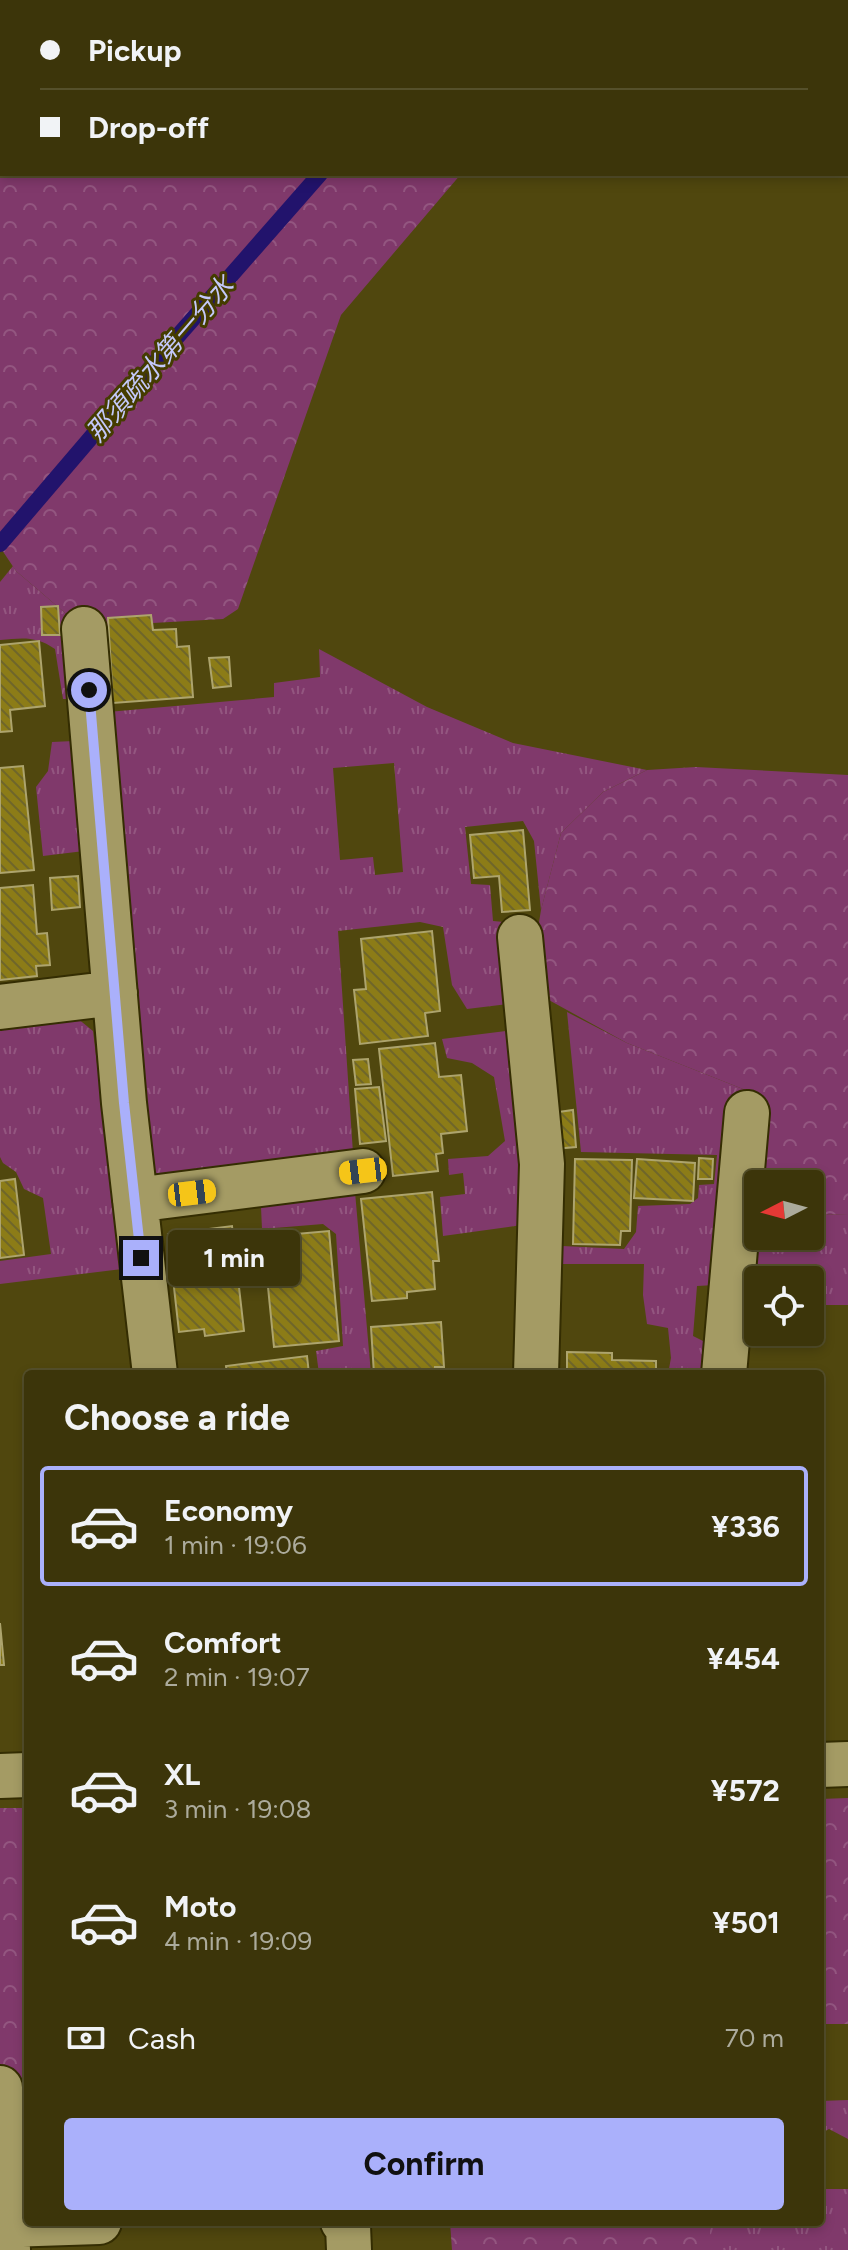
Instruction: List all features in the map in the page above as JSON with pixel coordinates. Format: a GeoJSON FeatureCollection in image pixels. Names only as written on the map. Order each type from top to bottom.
{"type":"FeatureCollection","features":[{"type":"Feature","properties":{"kind":"street"},"geometry":{"type":"LineString","coordinates":[[84,629],[124,1103],[155,1370]]}},
{"type":"Feature","properties":{"kind":"street"},"geometry":{"type":"LineString","coordinates":[[520,937],[542,1164],[536,1370]]}},
{"type":"Feature","properties":{"kind":"street"},"geometry":{"type":"LineString","coordinates":[[0,1007],[115,993]]}},
{"type":"Feature","properties":{"kind":"street"},"geometry":{"type":"LineString","coordinates":[[724,1370],[747,1113]]}},
{"type":"Feature","properties":{"kind":"street"},"geometry":{"type":"LineString","coordinates":[[135,1200],[363,1171]]}},
{"type":"Feature","properties":{"kind":"street"},"geometry":{"type":"LineString","coordinates":[[824,1765],[848,1764]]}},
{"type":"Feature","properties":{"kind":"street"},"geometry":{"type":"LineString","coordinates":[[0,1776],[24,1775]]}},
{"type":"Feature","properties":{"kind":"street"},"geometry":{"type":"LineString","coordinates":[[0,2106],[8,2238],[76,2226]]}},
{"type":"Feature","properties":{"kind":"street"},"geometry":{"type":"LineString","coordinates":[[348,2226],[349,2250]]}},
{"type":"Feature","properties":{"kind":"green space"},"geometry":{"type":"Polygon","coordinates":[[[0,176],[459,176],[341,315],[238,609],[223,619],[100,626],[71,618],[16,571],[0,547],[0,176]]]}},
{"type":"Feature","properties":{"kind":"green space"},"geometry":{"type":"Polygon","coordinates":[[[13,566],[71,618],[76,699],[63,699],[55,649],[29,639],[0,640],[0,582],[13,566]]]}},
{"type":"Feature","properties":{"kind":"green space"},"geometry":{"type":"Polygon","coordinates":[[[319,649],[427,707],[513,743],[647,770],[603,792],[561,833],[541,910],[534,841],[523,821],[465,827],[471,884],[490,885],[493,921],[504,922],[515,1003],[467,1009],[452,985],[443,927],[420,922],[338,931],[353,1153],[158,1177],[145,1170],[108,712],[274,697],[274,683],[320,677],[319,649]],[[394,763],[333,768],[340,860],[373,857],[375,875],[403,872],[394,763]]]}},
{"type":"Feature","properties":{"kind":"green space"},"geometry":{"type":"Polygon","coordinates":[[[74,741],[84,851],[43,856],[36,787],[48,771],[52,742],[74,741]]]}},
{"type":"Feature","properties":{"kind":"green space"},"geometry":{"type":"Polygon","coordinates":[[[696,767],[848,775],[848,1214],[824,1215],[824,1170],[757,1170],[754,1106],[748,1091],[627,1043],[547,999],[536,941],[561,833],[603,792],[647,770],[696,767]]]}},
{"type":"Feature","properties":{"kind":"green space"},"geometry":{"type":"Polygon","coordinates":[[[567,1012],[627,1043],[748,1091],[754,1106],[715,1285],[697,1286],[693,1336],[709,1344],[706,1370],[669,1370],[671,1358],[668,1328],[647,1324],[643,1295],[644,1264],[562,1264],[562,1246],[624,1249],[636,1232],[638,1206],[690,1204],[698,1198],[699,1185],[714,1184],[717,1155],[581,1152],[567,1012]]]}},
{"type":"Feature","properties":{"kind":"green space"},"geometry":{"type":"Polygon","coordinates":[[[77,1018],[93,1031],[122,1269],[0,1284],[0,1261],[51,1254],[43,1198],[24,1189],[16,1172],[0,1157],[0,1027],[77,1018]]]}},
{"type":"Feature","properties":{"kind":"green space"},"geometry":{"type":"Polygon","coordinates":[[[514,1030],[525,1164],[522,1225],[443,1236],[440,1197],[465,1194],[463,1173],[449,1175],[448,1159],[488,1156],[505,1141],[494,1077],[472,1063],[447,1058],[442,1039],[514,1030]]]}},
{"type":"Feature","properties":{"kind":"green space"},"geometry":{"type":"Polygon","coordinates":[[[355,1192],[371,1370],[318,1370],[316,1351],[343,1346],[336,1234],[323,1224],[262,1229],[261,1207],[355,1192]]]}},
{"type":"Feature","properties":{"kind":"green space"},"geometry":{"type":"Polygon","coordinates":[[[848,1214],[848,1305],[824,1305],[824,1266],[754,1266],[756,1250],[824,1250],[824,1215],[848,1214]]]}},
{"type":"Feature","properties":{"kind":"green space"},"geometry":{"type":"Polygon","coordinates":[[[848,1798],[848,2024],[824,2024],[824,1799],[848,1798]]]}},
{"type":"Feature","properties":{"kind":"green space"},"geometry":{"type":"Polygon","coordinates":[[[0,1808],[24,1808],[24,2098],[12,2085],[0,2083],[0,1808]]]}},
{"type":"Feature","properties":{"kind":"green space"},"geometry":{"type":"Polygon","coordinates":[[[848,2100],[848,2139],[829,2129],[824,2132],[824,2101],[848,2100]]]}},
{"type":"Feature","properties":{"kind":"green space"},"geometry":{"type":"Polygon","coordinates":[[[824,2189],[848,2189],[848,2250],[710,2250],[710,2226],[824,2226],[824,2189]]]}},
{"type":"Feature","properties":{"kind":"green space"},"geometry":{"type":"Polygon","coordinates":[[[450,2226],[710,2226],[710,2250],[452,2250],[450,2226]]]}},
{"type":"Feature","properties":{"kind":"building"},"geometry":{"type":"Polygon","coordinates":[[[58,606],[60,635],[42,635],[41,607],[58,606]]]}},
{"type":"Feature","properties":{"kind":"building"},"geometry":{"type":"Polygon","coordinates":[[[151,615],[153,630],[176,629],[177,647],[189,646],[193,697],[113,703],[108,618],[151,615]]]}},
{"type":"Feature","properties":{"kind":"building"},"geometry":{"type":"Polygon","coordinates":[[[39,641],[45,706],[10,710],[12,731],[0,732],[0,645],[39,641]]]}},
{"type":"Feature","properties":{"kind":"building"},"geometry":{"type":"Polygon","coordinates":[[[229,657],[231,686],[213,688],[209,658],[229,657]]]}},
{"type":"Feature","properties":{"kind":"building"},"geometry":{"type":"Polygon","coordinates":[[[23,766],[34,870],[0,873],[0,768],[23,766]]]}},
{"type":"Feature","properties":{"kind":"building"},"geometry":{"type":"Polygon","coordinates":[[[523,830],[530,910],[502,912],[499,876],[474,878],[470,835],[523,830]]]}},
{"type":"Feature","properties":{"kind":"building"},"geometry":{"type":"Polygon","coordinates":[[[78,876],[80,907],[52,910],[50,878],[78,876]]]}},
{"type":"Feature","properties":{"kind":"building"},"geometry":{"type":"Polygon","coordinates":[[[33,885],[37,934],[47,933],[50,965],[36,966],[37,976],[0,980],[0,888],[33,885]]]}},
{"type":"Feature","properties":{"kind":"building"},"geometry":{"type":"Polygon","coordinates":[[[432,931],[440,1011],[425,1013],[428,1036],[360,1044],[354,990],[366,989],[361,939],[432,931]]]}},
{"type":"Feature","properties":{"kind":"building"},"geometry":{"type":"Polygon","coordinates":[[[435,1043],[439,1077],[461,1075],[467,1131],[441,1134],[443,1153],[436,1154],[438,1171],[393,1176],[379,1049],[435,1043]]]}},
{"type":"Feature","properties":{"kind":"building"},"geometry":{"type":"Polygon","coordinates":[[[368,1059],[371,1084],[356,1085],[353,1060],[368,1059]]]}},
{"type":"Feature","properties":{"kind":"building"},"geometry":{"type":"Polygon","coordinates":[[[379,1087],[386,1141],[360,1144],[355,1089],[379,1087]]]}},
{"type":"Feature","properties":{"kind":"building"},"geometry":{"type":"Polygon","coordinates":[[[573,1110],[576,1147],[554,1149],[551,1113],[573,1110]]]}},
{"type":"Feature","properties":{"kind":"building"},"geometry":{"type":"Polygon","coordinates":[[[699,1158],[713,1159],[712,1179],[698,1179],[699,1158]]]}},
{"type":"Feature","properties":{"kind":"building"},"geometry":{"type":"Polygon","coordinates":[[[575,1159],[632,1160],[630,1231],[621,1231],[620,1245],[573,1244],[575,1159]]]}},
{"type":"Feature","properties":{"kind":"building"},"geometry":{"type":"Polygon","coordinates":[[[637,1159],[695,1163],[693,1201],[634,1198],[637,1159]]]}},
{"type":"Feature","properties":{"kind":"building"},"geometry":{"type":"Polygon","coordinates":[[[15,1179],[24,1255],[0,1258],[0,1181],[15,1179]]]}},
{"type":"Feature","properties":{"kind":"building"},"geometry":{"type":"Polygon","coordinates":[[[432,1192],[439,1261],[433,1261],[435,1289],[407,1292],[407,1298],[372,1301],[361,1199],[432,1192]]]}},
{"type":"Feature","properties":{"kind":"building"},"geometry":{"type":"Polygon","coordinates":[[[232,1226],[244,1331],[205,1336],[204,1329],[179,1332],[168,1234],[232,1226]]]}},
{"type":"Feature","properties":{"kind":"building"},"geometry":{"type":"Polygon","coordinates":[[[329,1231],[339,1341],[274,1347],[263,1237],[329,1231]]]}},
{"type":"Feature","properties":{"kind":"building"},"geometry":{"type":"Polygon","coordinates":[[[441,1322],[444,1367],[435,1367],[435,1370],[374,1370],[371,1327],[441,1322]]]}},
{"type":"Feature","properties":{"kind":"building"},"geometry":{"type":"Polygon","coordinates":[[[567,1352],[612,1353],[612,1360],[656,1361],[656,1370],[567,1370],[567,1352]]]}},
{"type":"Feature","properties":{"kind":"building"},"geometry":{"type":"Polygon","coordinates":[[[307,1356],[309,1370],[226,1370],[226,1366],[307,1356]]]}},
{"type":"Feature","properties":{"kind":"building"},"geometry":{"type":"Polygon","coordinates":[[[0,1623],[4,1665],[0,1665],[0,1623]]]}},
{"type":"Feature","properties":{"kind":"waterway","name":"那須疏水第一分水"},"geometry":{"type":"LineString","coordinates":[[0,544],[318,176]]}},
{"type":"Feature","properties":{"kind":"route"},"geometry":{"type":"LineString","coordinates":[[89,690],[124,1103],[141,1258]]}}]}
